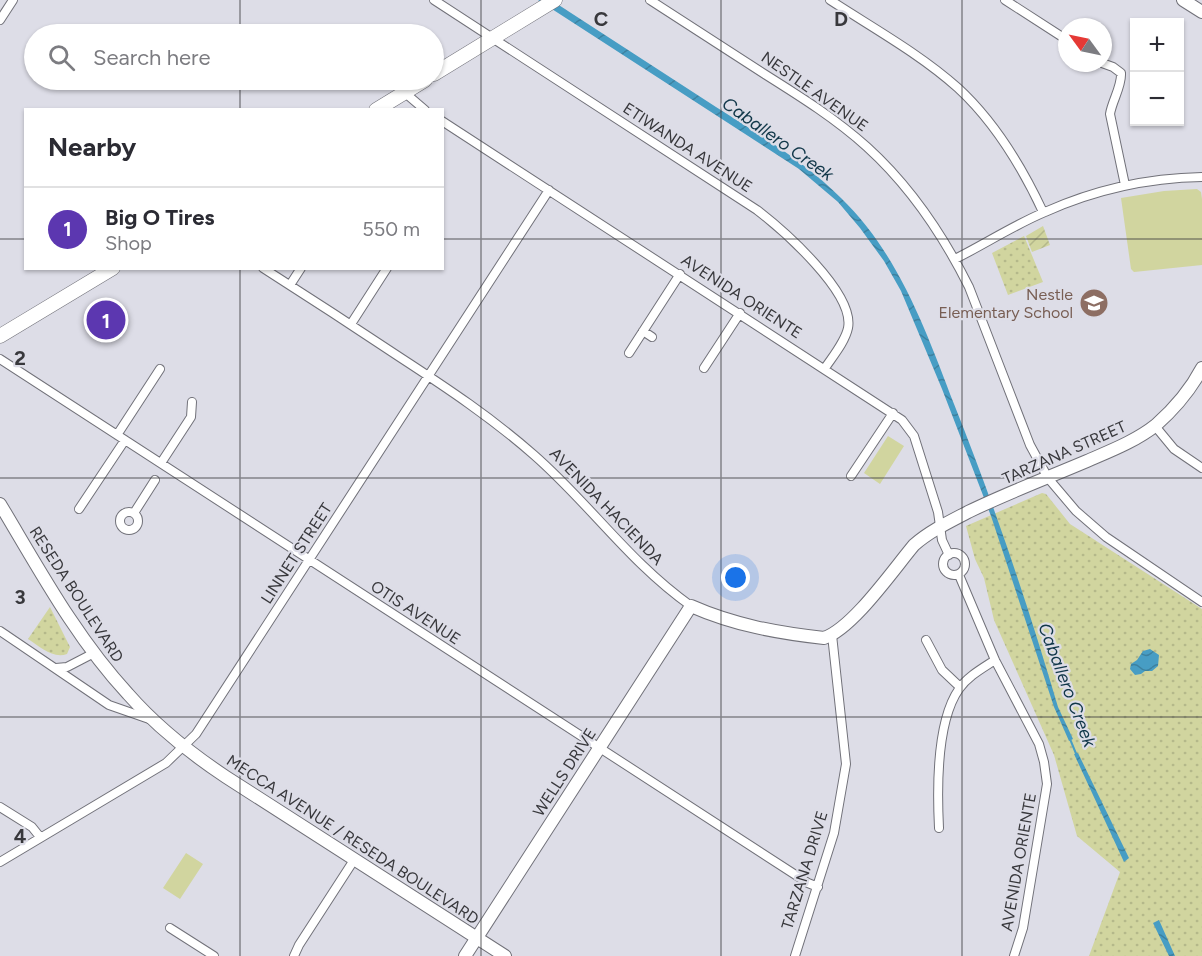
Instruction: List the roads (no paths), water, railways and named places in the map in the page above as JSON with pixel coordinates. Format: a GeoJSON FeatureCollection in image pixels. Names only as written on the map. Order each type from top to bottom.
{"type":"FeatureCollection","features":[{"type":"Feature","properties":{"kind":"main road"},"geometry":{"type":"LineString","coordinates":[[444,68],[552,2]]}},
{"type":"Feature","properties":{"kind":"main road"},"geometry":{"type":"LineString","coordinates":[[379,108],[408,90]]}},
{"type":"Feature","properties":{"kind":"main road"},"geometry":{"type":"LineString","coordinates":[[0,336],[110,270]]}},
{"type":"Feature","properties":{"kind":"street"},"geometry":{"type":"LineString","coordinates":[[0,20],[13,0]]}},
{"type":"Feature","properties":{"kind":"street","name":"ETIWANDA AVENUE"},"geometry":{"type":"LineString","coordinates":[[434,0],[757,210],[783,231],[814,263],[841,297],[848,315],[845,336],[825,368]]}},
{"type":"Feature","properties":{"kind":"street","name":"NESTLE AVENUE"},"geometry":{"type":"LineString","coordinates":[[650,0],[838,122],[895,175],[924,211],[955,259],[969,287],[1030,445],[1048,478],[1076,511],[1106,537],[1202,602]]}},
{"type":"Feature","properties":{"kind":"street"},"geometry":{"type":"LineString","coordinates":[[830,0],[924,62],[958,88],[984,115],[1005,142],[1024,173],[1043,212]]}},
{"type":"Feature","properties":{"kind":"street"},"geometry":{"type":"LineString","coordinates":[[1005,0],[1058,34]]}},
{"type":"Feature","properties":{"kind":"street"},"geometry":{"type":"LineString","coordinates":[[1183,0],[1202,12]]}},
{"type":"Feature","properties":{"kind":"street"},"geometry":{"type":"LineString","coordinates":[[1112,67],[1121,74],[1122,79],[1110,114],[1125,185]]}},
{"type":"Feature","properties":{"kind":"street"},"geometry":{"type":"LineString","coordinates":[[404,92],[423,108]]}},
{"type":"Feature","properties":{"kind":"street","name":"AVENIDA ORIENTE"},"geometry":{"type":"LineString","coordinates":[[444,122],[902,420],[914,436],[938,512],[942,540],[949,555]]}},
{"type":"Feature","properties":{"kind":"street"},"geometry":{"type":"LineString","coordinates":[[955,259],[1043,212],[1084,196],[1125,185],[1202,177]]}},
{"type":"Feature","properties":{"kind":"street","name":"LINNET STREET"},"geometry":{"type":"LineString","coordinates":[[0,862],[166,763],[196,734],[549,190]]}},
{"type":"Feature","properties":{"kind":"street","name":"AVENIDA HACIENDA"},"geometry":{"type":"LineString","coordinates":[[266,270],[469,403],[533,454],[575,493],[649,574],[691,606],[736,623],[764,630],[824,638],[832,636]]}},
{"type":"Feature","properties":{"kind":"street"},"geometry":{"type":"LineString","coordinates":[[290,285],[300,270]]}},
{"type":"Feature","properties":{"kind":"street"},"geometry":{"type":"LineString","coordinates":[[351,324],[386,270]]}},
{"type":"Feature","properties":{"kind":"street"},"geometry":{"type":"LineString","coordinates":[[629,353],[680,274]]}},
{"type":"Feature","properties":{"kind":"street"},"geometry":{"type":"LineString","coordinates":[[704,368],[740,313]]}},
{"type":"Feature","properties":{"kind":"street"},"geometry":{"type":"LineString","coordinates":[[643,331],[652,337]]}},
{"type":"Feature","properties":{"kind":"street","name":"OTIS AVENUE"},"geometry":{"type":"LineString","coordinates":[[0,359],[808,883],[818,887]]}},
{"type":"Feature","properties":{"kind":"street","name":"TARZANA STREET"},"geometry":{"type":"LineString","coordinates":[[940,526],[1115,449],[1155,426],[1187,392],[1202,368]]}},
{"type":"Feature","properties":{"kind":"street"},"geometry":{"type":"LineString","coordinates":[[79,509],[160,369]]}},
{"type":"Feature","properties":{"kind":"street"},"geometry":{"type":"LineString","coordinates":[[161,463],[191,417],[192,402]]}},
{"type":"Feature","properties":{"kind":"street"},"geometry":{"type":"LineString","coordinates":[[851,476],[892,413]]}},
{"type":"Feature","properties":{"kind":"street"},"geometry":{"type":"LineString","coordinates":[[1155,426],[1174,449],[1202,468]]}},
{"type":"Feature","properties":{"kind":"street"},"geometry":{"type":"LineString","coordinates":[[134,513],[155,480]]}},
{"type":"Feature","properties":{"kind":"street","name":"RESEDA BOULEVARD"},"geometry":{"type":"LineString","coordinates":[[0,504],[67,615],[94,653],[128,695],[184,747]]}},
{"type":"Feature","properties":{"kind":"street"},"geometry":{"type":"LineString","coordinates":[[832,636],[853,618],[914,545],[940,526]]}},
{"type":"Feature","properties":{"kind":"street","name":"AVENIDA ORIENTE"},"geometry":{"type":"LineString","coordinates":[[959,554],[964,559],[964,570],[959,575],[952,575],[945,570],[944,563],[949,555],[959,554]]}},
{"type":"Feature","properties":{"kind":"street","name":"AVENIDA ORIENTE"},"geometry":{"type":"LineString","coordinates":[[959,575],[996,660],[1039,744],[1044,762],[1047,784],[1023,928],[1014,956]]}},
{"type":"Feature","properties":{"kind":"street","name":"WELLS DRIVE"},"geometry":{"type":"LineString","coordinates":[[465,956],[691,606]]}},
{"type":"Feature","properties":{"kind":"street"},"geometry":{"type":"LineString","coordinates":[[0,631],[109,705],[155,722]]}},
{"type":"Feature","properties":{"kind":"street","name":"TARZANA DRIVE"},"geometry":{"type":"LineString","coordinates":[[795,956],[834,833],[846,764],[832,636]]}},
{"type":"Feature","properties":{"kind":"street"},"geometry":{"type":"LineString","coordinates":[[926,640],[942,670],[960,687]]}},
{"type":"Feature","properties":{"kind":"street"},"geometry":{"type":"LineString","coordinates":[[56,668],[68,667],[94,653]]}},
{"type":"Feature","properties":{"kind":"street"},"geometry":{"type":"LineString","coordinates":[[939,828],[937,786],[945,722],[950,705],[960,687],[968,679],[996,660]]}},
{"type":"Feature","properties":{"kind":"street","name":"MECCA AVENUE / RESEDA BOULEVARD"},"geometry":{"type":"LineString","coordinates":[[184,747],[226,777],[505,956]]}},
{"type":"Feature","properties":{"kind":"street"},"geometry":{"type":"LineString","coordinates":[[0,807],[32,827],[40,837]]}},
{"type":"Feature","properties":{"kind":"street"},"geometry":{"type":"LineString","coordinates":[[294,956],[354,860]]}},
{"type":"Feature","properties":{"kind":"street"},"geometry":{"type":"LineString","coordinates":[[170,928],[214,956]]}},
{"type":"Feature","properties":{"kind":"water"},"geometry":{"type":"Polygon","coordinates":[[[538,0],[551,0],[781,149],[841,198],[879,244],[909,295],[943,376],[1010,555],[1058,707],[1073,739],[1069,741],[1054,707],[991,516],[942,389],[901,291],[884,261],[838,202],[799,169],[538,0]]]}},
{"type":"Feature","properties":{"kind":"water"},"geometry":{"type":"Polygon","coordinates":[[[1150,649],[1159,655],[1158,666],[1152,671],[1135,675],[1130,669],[1131,664],[1143,651],[1150,649]]]}},
{"type":"Feature","properties":{"kind":"water"},"geometry":{"type":"Polygon","coordinates":[[[1078,753],[1129,858],[1124,862],[1074,754],[1078,753]]]}},
{"type":"Feature","properties":{"kind":"water"},"geometry":{"type":"Polygon","coordinates":[[[1159,920],[1175,956],[1169,956],[1153,923],[1159,920]]]}},
{"type":"Feature","properties":{"kind":"waterway","name":"Caballero Creek"},"geometry":{"type":"LineString","coordinates":[[1070,739],[1077,756]]}},
{"type":"Feature","properties":{"kind":"place","name":"Nestle Elementary School"},"geometry":{"type":"Point","coordinates":[1094,303]}},
{"type":"Feature","properties":{"kind":"place","name":"Big O Tires"},"geometry":{"type":"Point","coordinates":[106,320]}}]}
